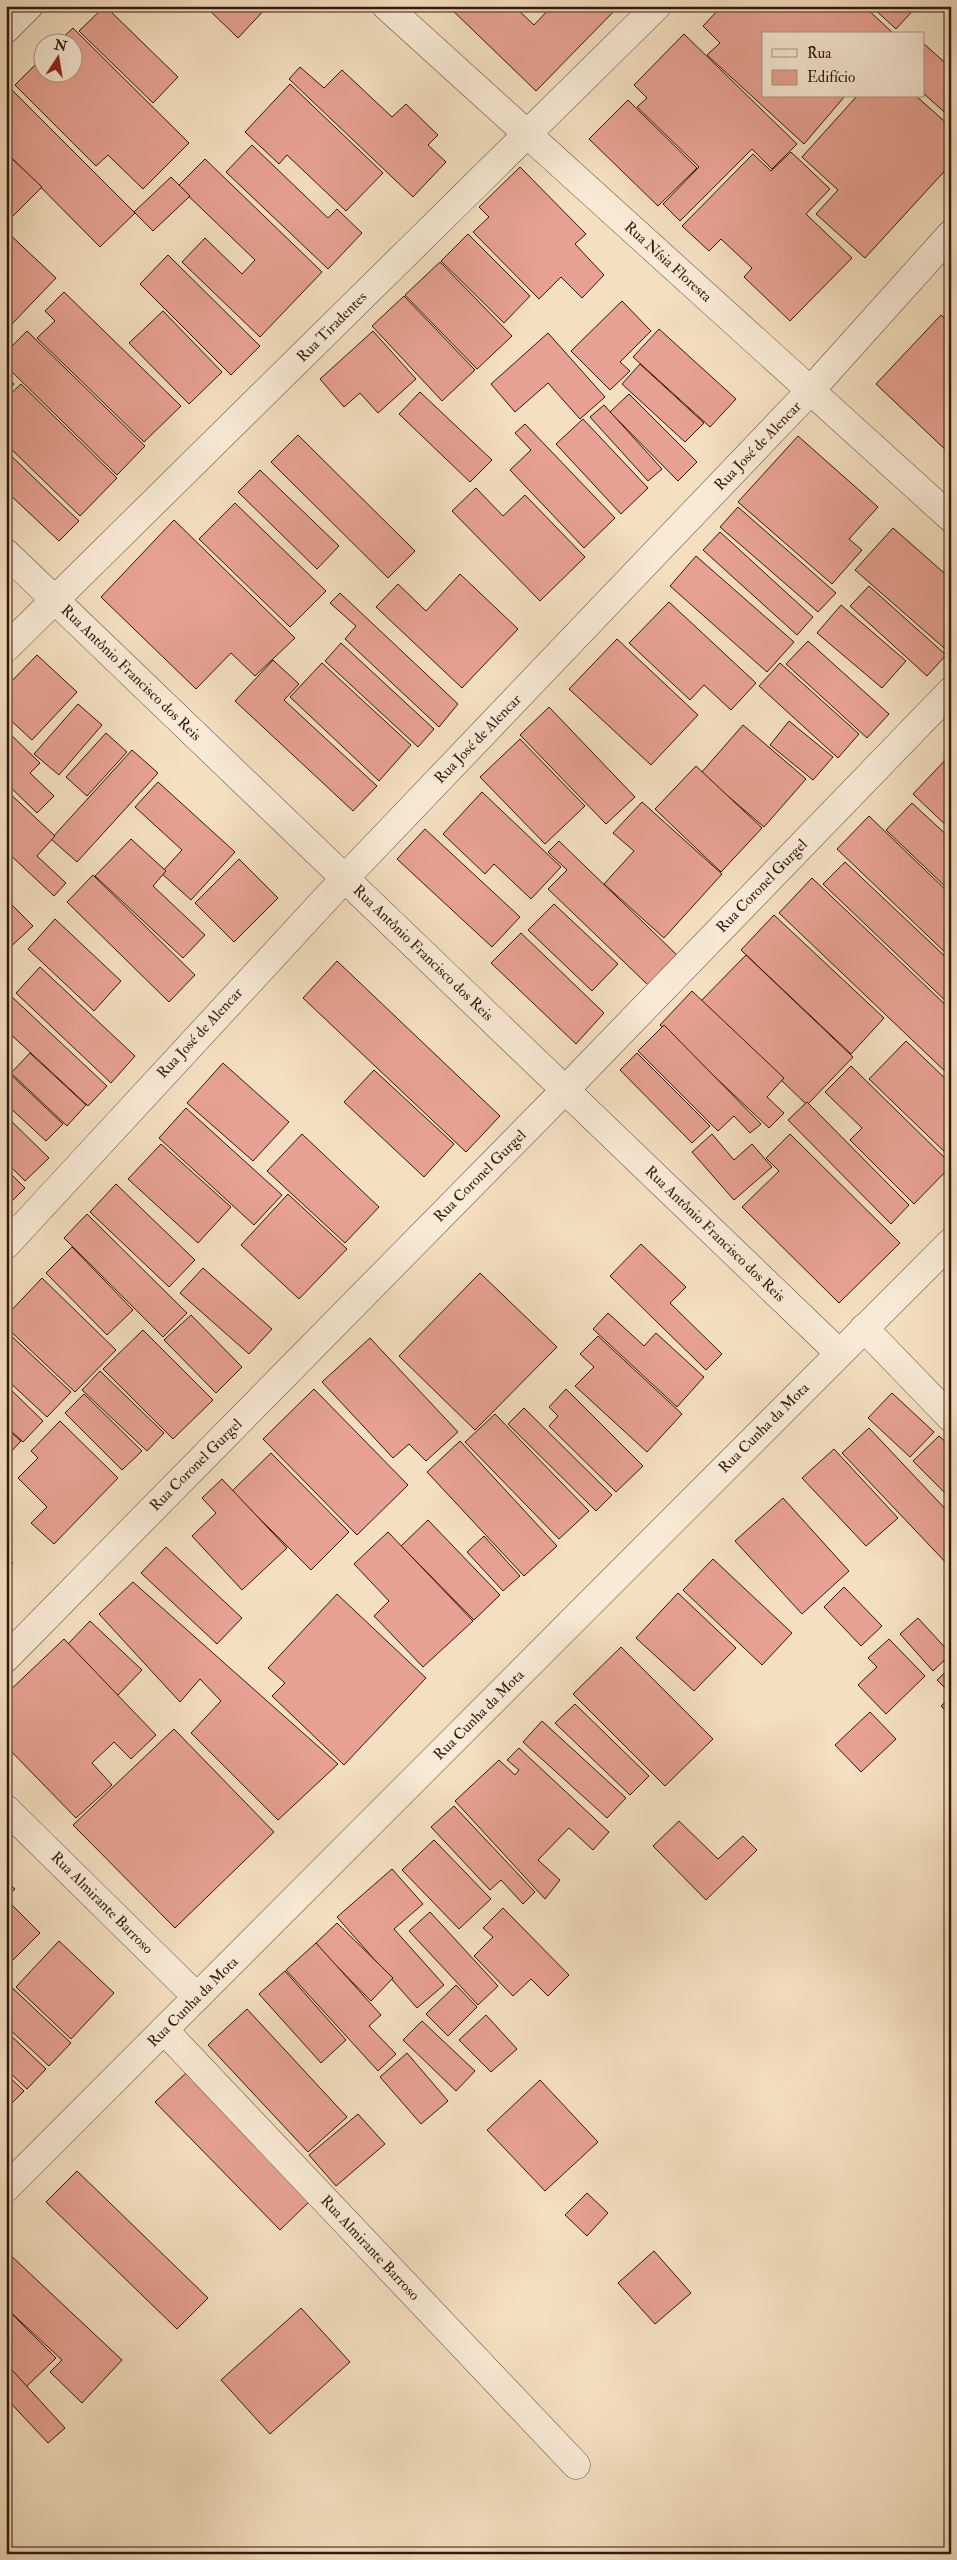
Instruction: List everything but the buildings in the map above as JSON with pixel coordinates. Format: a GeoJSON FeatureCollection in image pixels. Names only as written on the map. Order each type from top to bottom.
{"type":"FeatureCollection","features":[{"type":"Feature","properties":{"kind":"street"},"geometry":{"type":"LineString","coordinates":[[6,29],[29,6]]}},
{"type":"Feature","properties":{"kind":"street","name":"Rua Nísia Floresta"},"geometry":{"type":"LineString","coordinates":[[386,6],[951,518]]}},
{"type":"Feature","properties":{"kind":"street","name":"Rua Tiradentes"},"geometry":{"type":"LineString","coordinates":[[6,648],[657,6]]}},
{"type":"Feature","properties":{"kind":"street","name":"Rua José de Alencar"},"geometry":{"type":"LineString","coordinates":[[6,1244],[345,878],[810,391],[951,234]]}},
{"type":"Feature","properties":{"kind":"street","name":"Rua Antônio Francisco dos Reis"},"geometry":{"type":"LineString","coordinates":[[6,554],[839,1353]]}},
{"type":"Feature","properties":{"kind":"street","name":"Rua Coronel Gurgel"},"geometry":{"type":"LineString","coordinates":[[6,1658],[565,1090],[951,691]]}},
{"type":"Feature","properties":{"kind":"street","name":"Rua Cunha da Mota"},"geometry":{"type":"LineString","coordinates":[[6,2188],[951,1242]]}},
{"type":"Feature","properties":{"kind":"street"},"geometry":{"type":"LineString","coordinates":[[864,1328],[951,1418]]}},
{"type":"Feature","properties":{"kind":"street","name":"Rua Almirante Barroso"},"geometry":{"type":"LineString","coordinates":[[6,1809],[198,1997]]}},
{"type":"Feature","properties":{"kind":"street","name":"Rua Almirante Barroso"},"geometry":{"type":"LineString","coordinates":[[164,2030],[576,2465]]}}]}
